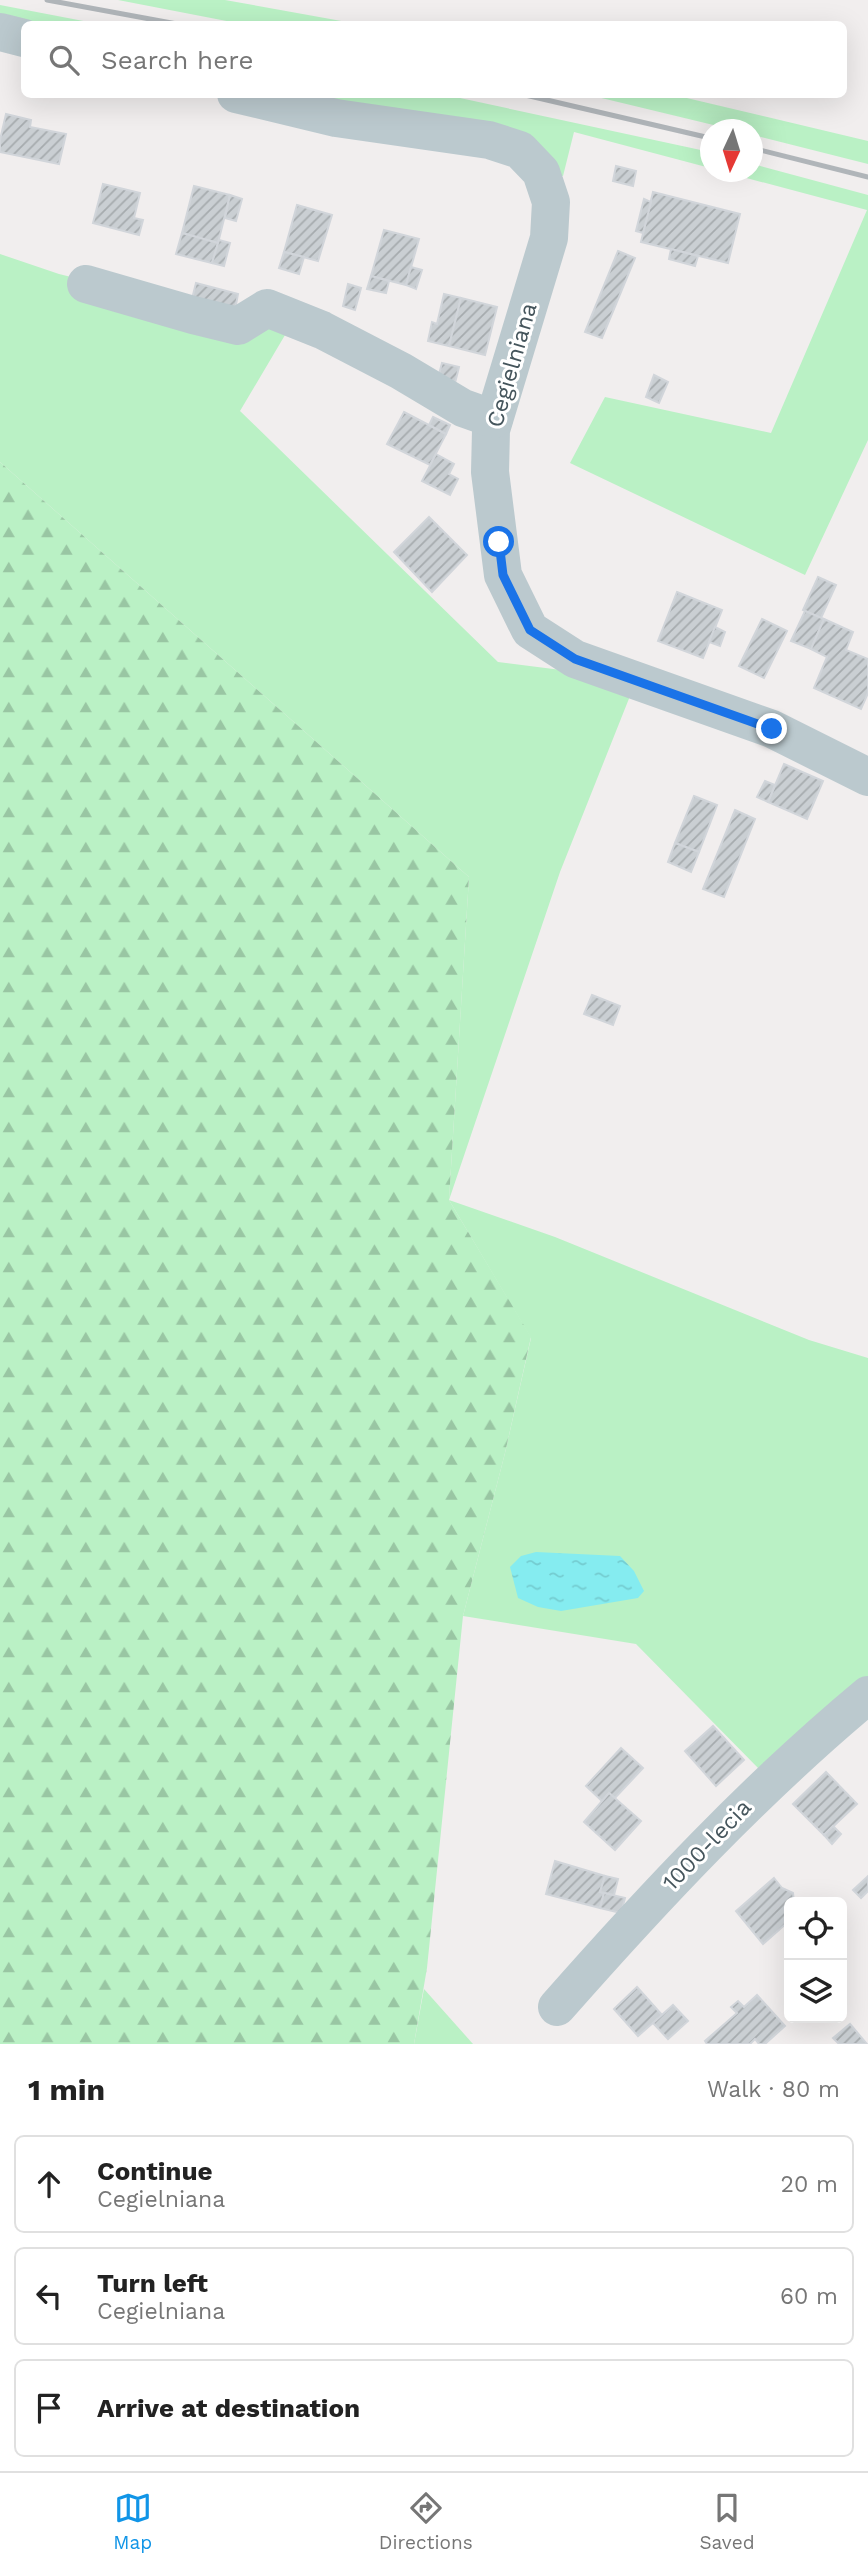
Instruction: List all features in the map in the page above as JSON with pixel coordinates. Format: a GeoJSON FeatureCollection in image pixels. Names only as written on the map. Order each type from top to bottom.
{"type":"FeatureCollection","features":[{"type":"Feature","properties":{"kind":"street"},"geometry":{"type":"LineString","coordinates":[[0,32],[21,37]]}},
{"type":"Feature","properties":{"kind":"street","name":"Cegielniana"},"geometry":{"type":"LineString","coordinates":[[253,98],[336,118],[489,140],[520,150],[541,172],[551,202],[549,237],[491,430],[490,472],[503,575],[530,630],[575,659],[772,729],[868,778]]}},
{"type":"Feature","properties":{"kind":"street"},"geometry":{"type":"LineString","coordinates":[[86,284],[238,326],[267,308],[322,330],[401,371],[463,408],[494,419]]}},
{"type":"Feature","properties":{"kind":"street","name":"1000-lecia"},"geometry":{"type":"LineString","coordinates":[[556,2007],[740,1809],[868,1695]]}},
{"type":"Feature","properties":{"kind":"green space"},"geometry":{"type":"Polygon","coordinates":[[[118,0],[225,0],[341,21],[226,21],[118,0]]]}},
{"type":"Feature","properties":{"kind":"green space"},"geometry":{"type":"Polygon","coordinates":[[[0,5],[83,21],[21,21],[21,25],[0,25],[0,5]]]}},
{"type":"Feature","properties":{"kind":"green space"},"geometry":{"type":"Polygon","coordinates":[[[280,98],[460,98],[700,150],[700,165],[574,132],[563,176],[280,98]]]}},
{"type":"Feature","properties":{"kind":"green space"},"geometry":{"type":"Polygon","coordinates":[[[601,98],[687,98],[868,141],[868,164],[763,138],[763,119],[700,119],[700,122],[601,98]]]}},
{"type":"Feature","properties":{"kind":"green space"},"geometry":{"type":"Polygon","coordinates":[[[763,167],[868,195],[868,440],[805,575],[570,463],[605,397],[771,433],[867,210],[762,182],[763,167]]]}},
{"type":"Feature","properties":{"kind":"green space"},"geometry":{"type":"Polygon","coordinates":[[[0,254],[59,274],[288,330],[240,411],[498,662],[569,671],[632,691],[560,872],[449,1200],[469,877],[0,462],[0,254]]]}},
{"type":"Feature","properties":{"kind":"green space"},"geometry":{"type":"Polygon","coordinates":[[[0,462],[469,877],[449,1200],[531,1337],[505,1453],[463,1616],[427,1968],[414,2044],[0,2044],[0,462]]]}},
{"type":"Feature","properties":{"kind":"green space"},"geometry":{"type":"Polygon","coordinates":[[[449,1200],[555,1237],[809,1340],[868,1358],[868,1678],[761,1771],[636,1644],[463,1616],[531,1338],[449,1200]]]}},
{"type":"Feature","properties":{"kind":"green space"},"geometry":{"type":"Polygon","coordinates":[[[424,1989],[473,2044],[414,2044],[424,1989]]]}},
{"type":"Feature","properties":{"kind":"water"},"geometry":{"type":"Polygon","coordinates":[[[536,1552],[620,1556],[634,1571],[644,1591],[638,1598],[561,1611],[538,1607],[518,1598],[510,1567],[521,1556],[536,1552]]]}},
{"type":"Feature","properties":{"kind":"building"},"geometry":{"type":"Polygon","coordinates":[[[6,114],[31,120],[30,127],[66,134],[59,164],[0,152],[6,114]]]}},
{"type":"Feature","properties":{"kind":"building"},"geometry":{"type":"Polygon","coordinates":[[[616,166],[636,171],[633,186],[613,181],[616,166]]]}},
{"type":"Feature","properties":{"kind":"building"},"geometry":{"type":"Polygon","coordinates":[[[103,184],[140,193],[134,218],[143,220],[139,235],[93,223],[103,184]]]}},
{"type":"Feature","properties":{"kind":"building"},"geometry":{"type":"Polygon","coordinates":[[[194,186],[230,195],[218,243],[182,233],[194,186]]]}},
{"type":"Feature","properties":{"kind":"building"},"geometry":{"type":"Polygon","coordinates":[[[653,192],[740,214],[728,263],[641,242],[653,192]]]}},
{"type":"Feature","properties":{"kind":"building"},"geometry":{"type":"Polygon","coordinates":[[[230,195],[242,199],[236,221],[225,218],[230,195]]]}},
{"type":"Feature","properties":{"kind":"building"},"geometry":{"type":"Polygon","coordinates":[[[644,199],[651,202],[643,233],[636,231],[644,199]]]}},
{"type":"Feature","properties":{"kind":"building"},"geometry":{"type":"Polygon","coordinates":[[[297,205],[332,215],[318,261],[284,252],[297,205]]]}},
{"type":"Feature","properties":{"kind":"building"},"geometry":{"type":"Polygon","coordinates":[[[384,230],[419,239],[406,285],[371,276],[384,230]]]}},
{"type":"Feature","properties":{"kind":"building"},"geometry":{"type":"Polygon","coordinates":[[[182,233],[218,243],[212,263],[176,254],[182,233]]]}},
{"type":"Feature","properties":{"kind":"building"},"geometry":{"type":"Polygon","coordinates":[[[219,240],[230,243],[224,266],[212,263],[219,240]]]}},
{"type":"Feature","properties":{"kind":"building"},"geometry":{"type":"Polygon","coordinates":[[[671,249],[698,256],[695,266],[669,259],[671,249]]]}},
{"type":"Feature","properties":{"kind":"building"},"geometry":{"type":"Polygon","coordinates":[[[618,251],[635,258],[602,338],[585,332],[618,251]]]}},
{"type":"Feature","properties":{"kind":"building"},"geometry":{"type":"Polygon","coordinates":[[[284,252],[304,257],[299,274],[279,268],[284,252]]]}},
{"type":"Feature","properties":{"kind":"building"},"geometry":{"type":"Polygon","coordinates":[[[411,267],[422,270],[416,289],[406,285],[411,267]]]}},
{"type":"Feature","properties":{"kind":"building"},"geometry":{"type":"Polygon","coordinates":[[[371,276],[389,281],[386,293],[367,289],[371,276]]]}},
{"type":"Feature","properties":{"kind":"building"},"geometry":{"type":"Polygon","coordinates":[[[196,283],[238,294],[235,310],[192,299],[196,283]]]}},
{"type":"Feature","properties":{"kind":"building"},"geometry":{"type":"Polygon","coordinates":[[[348,284],[361,288],[355,310],[343,306],[348,284]]]}},
{"type":"Feature","properties":{"kind":"building"},"geometry":{"type":"Polygon","coordinates":[[[444,294],[461,298],[449,346],[428,341],[432,322],[437,324],[444,294]]]}},
{"type":"Feature","properties":{"kind":"building"},"geometry":{"type":"Polygon","coordinates":[[[461,298],[497,307],[485,355],[449,346],[461,298]]]}},
{"type":"Feature","properties":{"kind":"building"},"geometry":{"type":"Polygon","coordinates":[[[442,363],[459,367],[455,383],[438,378],[442,363]]]}},
{"type":"Feature","properties":{"kind":"building"},"geometry":{"type":"Polygon","coordinates":[[[654,375],[668,382],[659,403],[646,397],[654,375]]]}},
{"type":"Feature","properties":{"kind":"building"},"geometry":{"type":"Polygon","coordinates":[[[404,412],[446,434],[430,465],[387,444],[404,412]]]}},
{"type":"Feature","properties":{"kind":"building"},"geometry":{"type":"Polygon","coordinates":[[[433,417],[450,425],[446,434],[429,425],[433,417]]]}},
{"type":"Feature","properties":{"kind":"building"},"geometry":{"type":"Polygon","coordinates":[[[436,454],[454,464],[449,474],[458,479],[450,495],[422,481],[436,454]]]}},
{"type":"Feature","properties":{"kind":"building"},"geometry":{"type":"Polygon","coordinates":[[[429,517],[467,555],[432,592],[394,552],[429,517]]]}},
{"type":"Feature","properties":{"kind":"building"},"geometry":{"type":"Polygon","coordinates":[[[818,577],[836,585],[821,618],[803,610],[818,577]]]}},
{"type":"Feature","properties":{"kind":"building"},"geometry":{"type":"Polygon","coordinates":[[[677,592],[722,610],[703,658],[658,641],[677,592]]]}},
{"type":"Feature","properties":{"kind":"building"},"geometry":{"type":"Polygon","coordinates":[[[805,611],[824,619],[811,649],[791,641],[805,611]]]}},
{"type":"Feature","properties":{"kind":"building"},"geometry":{"type":"Polygon","coordinates":[[[762,619],[787,631],[764,678],[739,666],[762,619]]]}},
{"type":"Feature","properties":{"kind":"building"},"geometry":{"type":"Polygon","coordinates":[[[824,619],[853,632],[846,650],[868,659],[868,693],[861,709],[814,688],[827,657],[811,649],[824,619]]]}},
{"type":"Feature","properties":{"kind":"building"},"geometry":{"type":"Polygon","coordinates":[[[715,627],[725,632],[720,646],[709,642],[715,627]]]}},
{"type":"Feature","properties":{"kind":"building"},"geometry":{"type":"Polygon","coordinates":[[[784,764],[823,781],[807,819],[768,802],[784,764]]]}},
{"type":"Feature","properties":{"kind":"building"},"geometry":{"type":"Polygon","coordinates":[[[765,781],[775,785],[768,802],[757,797],[765,781]]]}},
{"type":"Feature","properties":{"kind":"building"},"geometry":{"type":"Polygon","coordinates":[[[694,796],[717,805],[699,852],[675,843],[694,796]]]}},
{"type":"Feature","properties":{"kind":"building"},"geometry":{"type":"Polygon","coordinates":[[[735,810],[755,819],[724,897],[703,889],[735,810]]]}},
{"type":"Feature","properties":{"kind":"building"},"geometry":{"type":"Polygon","coordinates":[[[675,843],[699,852],[691,872],[668,862],[675,843]]]}},
{"type":"Feature","properties":{"kind":"building"},"geometry":{"type":"Polygon","coordinates":[[[592,995],[620,1006],[613,1025],[584,1014],[592,995]]]}},
{"type":"Feature","properties":{"kind":"building"},"geometry":{"type":"Polygon","coordinates":[[[713,1726],[744,1760],[716,1786],[685,1751],[713,1726]]]}},
{"type":"Feature","properties":{"kind":"building"},"geometry":{"type":"Polygon","coordinates":[[[621,1748],[643,1768],[615,1798],[609,1793],[602,1801],[586,1786],[621,1748]]]}},
{"type":"Feature","properties":{"kind":"building"},"geometry":{"type":"Polygon","coordinates":[[[826,1772],[857,1804],[824,1835],[793,1804],[826,1772]]]}},
{"type":"Feature","properties":{"kind":"building"},"geometry":{"type":"Polygon","coordinates":[[[609,1793],[641,1821],[615,1850],[584,1822],[609,1793]]]}},
{"type":"Feature","properties":{"kind":"building"},"geometry":{"type":"Polygon","coordinates":[[[833,1826],[841,1834],[832,1844],[824,1835],[833,1826]]]}},
{"type":"Feature","properties":{"kind":"building"},"geometry":{"type":"Polygon","coordinates":[[[555,1861],[605,1876],[600,1892],[604,1893],[600,1908],[546,1894],[555,1861]]]}},
{"type":"Feature","properties":{"kind":"building"},"geometry":{"type":"Polygon","coordinates":[[[605,1876],[618,1879],[614,1895],[600,1892],[605,1876]]]}},
{"type":"Feature","properties":{"kind":"building"},"geometry":{"type":"Polygon","coordinates":[[[868,1876],[868,1891],[861,1898],[853,1890],[868,1876]]]}},
{"type":"Feature","properties":{"kind":"building"},"geometry":{"type":"Polygon","coordinates":[[[774,1878],[782,1888],[793,1893],[793,1897],[784,1897],[784,1925],[763,1944],[736,1911],[774,1878]]]}},
{"type":"Feature","properties":{"kind":"building"},"geometry":{"type":"Polygon","coordinates":[[[604,1893],[625,1898],[621,1913],[600,1908],[604,1893]]]}},
{"type":"Feature","properties":{"kind":"building"},"geometry":{"type":"Polygon","coordinates":[[[637,1987],[662,2015],[638,2036],[614,2009],[637,1987]]]}},
{"type":"Feature","properties":{"kind":"building"},"geometry":{"type":"Polygon","coordinates":[[[757,1995],[785,2026],[765,2044],[759,2044],[755,2039],[750,2044],[707,2044],[705,2041],[737,2013],[731,2007],[738,2001],[744,2007],[757,1995]]]}},
{"type":"Feature","properties":{"kind":"building"},"geometry":{"type":"Polygon","coordinates":[[[673,2005],[688,2021],[668,2039],[653,2023],[673,2005]]]}},
{"type":"Feature","properties":{"kind":"building"},"geometry":{"type":"Polygon","coordinates":[[[850,2024],[867,2044],[839,2044],[833,2038],[850,2024]]]}},
{"type":"Feature","properties":{"kind":"railway"},"geometry":{"type":"LineString","coordinates":[[47,0],[161,21]]}},
{"type":"Feature","properties":{"kind":"railway"},"geometry":{"type":"LineString","coordinates":[[538,98],[700,136]]}},
{"type":"Feature","properties":{"kind":"railway"},"geometry":{"type":"LineString","coordinates":[[763,151],[868,177]]}},
{"type":"Feature","properties":{"kind":"route"},"geometry":{"type":"LineString","coordinates":[[499,542],[503,575],[530,630],[575,659],[772,729]]}}]}
